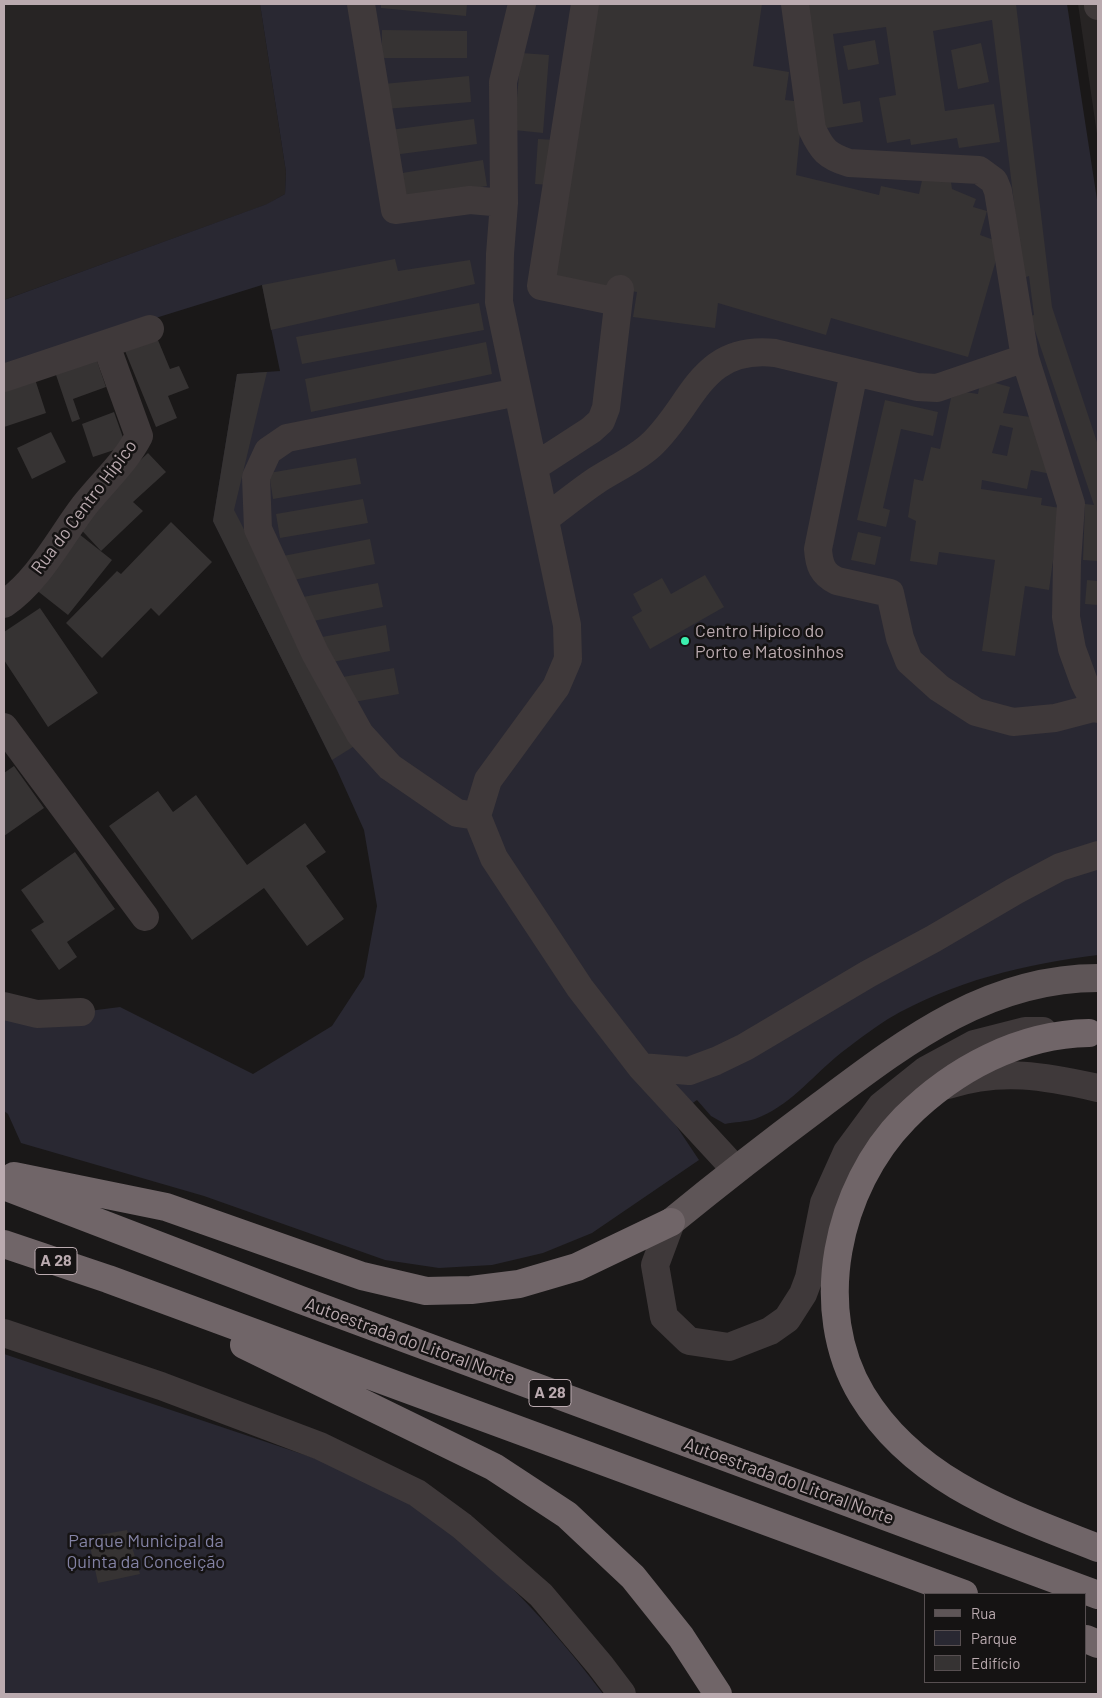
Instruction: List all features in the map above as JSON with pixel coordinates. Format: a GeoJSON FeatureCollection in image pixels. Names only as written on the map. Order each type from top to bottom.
{"type":"FeatureCollection","features":[{"type":"Feature","properties":{"kind":"highway"},"geometry":{"type":"LineString","coordinates":[[1094,1033],[1062,1033],[1009,1048],[964,1072],[942,1087],[905,1119],[885,1143],[870,1167],[849,1214],[836,1262],[834,1310],[844,1355],[861,1394],[896,1437],[947,1481],[975,1497],[1098,1548]]}},
{"type":"Feature","properties":{"kind":"highway"},"geometry":{"type":"LineString","coordinates":[[4,1174],[166,1207],[362,1276],[426,1291],[471,1290],[519,1284],[577,1267],[671,1222]]}},
{"type":"Feature","properties":{"kind":"highway","name":"Autoestrada do Litoral Norte"},"geometry":{"type":"LineString","coordinates":[[4,1186],[301,1300],[1098,1595]]}},
{"type":"Feature","properties":{"kind":"highway","name":"A 28"},"geometry":{"type":"LineString","coordinates":[[4,1244],[108,1279],[961,1593]]}},
{"type":"Feature","properties":{"kind":"highway"},"geometry":{"type":"LineString","coordinates":[[108,1279],[494,1467],[531,1490],[567,1515],[633,1577],[681,1637],[718,1694]]}},
{"type":"Feature","properties":{"kind":"main road"},"geometry":{"type":"LineString","coordinates":[[671,1222],[736,1169],[923,1031],[962,1010],[1020,987],[1081,978],[1098,978]]}},
{"type":"Feature","properties":{"kind":"street"},"geometry":{"type":"LineString","coordinates":[[361,4],[395,210],[470,200],[504,204]]}},
{"type":"Feature","properties":{"kind":"street"},"geometry":{"type":"LineString","coordinates":[[522,4],[503,82],[504,204],[499,302],[567,625],[568,659],[556,687],[488,780],[477,816],[494,858],[580,988],[641,1066],[736,1169]]}},
{"type":"Feature","properties":{"kind":"street"},"geometry":{"type":"LineString","coordinates":[[534,467],[601,421],[606,408],[619,295],[541,286],[585,4]]}},
{"type":"Feature","properties":{"kind":"street"},"geometry":{"type":"LineString","coordinates":[[795,4],[812,129],[820,146],[832,158],[858,164],[979,170],[994,182],[998,191],[1025,358],[1071,504],[1066,562],[1066,617],[1072,648],[1084,682],[1098,708],[1055,718],[1013,722],[976,712],[939,688],[909,661],[900,638],[890,593],[837,581],[829,578],[822,569],[818,549],[854,372]]}},
{"type":"Feature","properties":{"kind":"street"},"geometry":{"type":"LineString","coordinates":[[4,378],[150,329]]}},
{"type":"Feature","properties":{"kind":"street","name":"Rua do Centro Hípico"},"geometry":{"type":"LineString","coordinates":[[4,604],[33,577],[84,506],[129,454],[138,436],[106,345]]}},
{"type":"Feature","properties":{"kind":"street"},"geometry":{"type":"LineString","coordinates":[[545,519],[595,481],[650,446],[676,418],[685,399],[699,381],[715,368],[736,356],[756,351],[775,353],[917,387],[937,388],[1025,358]]}},
{"type":"Feature","properties":{"kind":"street"},"geometry":{"type":"LineString","coordinates":[[477,816],[457,813],[398,772],[360,734],[315,653],[258,529],[256,477],[268,451],[287,438],[518,392]]}},
{"type":"Feature","properties":{"kind":"street"},"geometry":{"type":"LineString","coordinates":[[4,727],[144,917]]}},
{"type":"Feature","properties":{"kind":"street"},"geometry":{"type":"LineString","coordinates":[[641,1066],[688,1071],[716,1062],[1015,891],[1060,867],[1098,854]]}},
{"type":"Feature","properties":{"kind":"street"},"geometry":{"type":"LineString","coordinates":[[4,1006],[37,1014],[81,1012]]}},
{"type":"Feature","properties":{"kind":"street"},"geometry":{"type":"LineString","coordinates":[[671,1222],[655,1265],[664,1317],[689,1341],[729,1347],[770,1331],[787,1319],[803,1294],[809,1278],[824,1203],[847,1152],[881,1106],[926,1070],[974,1044],[1025,1031],[1094,1033]]}},
{"type":"Feature","properties":{"kind":"street"},"geometry":{"type":"LineString","coordinates":[[942,1087],[977,1076],[1000,1074],[1051,1078],[1098,1088]]}},
{"type":"Feature","properties":{"kind":"street"},"geometry":{"type":"LineString","coordinates":[[4,1333],[161,1386],[320,1446],[416,1493],[462,1526],[540,1595],[622,1694]]}},
{"type":"Feature","properties":{"kind":"shaded area"},"geometry":{"type":"Polygon","coordinates":[[[4,4],[260,4],[286,172],[285,194],[268,204],[4,300],[4,4]]]}},
{"type":"Feature","properties":{"kind":"shaded area"},"geometry":{"type":"Polygon","coordinates":[[[1078,4],[1098,4],[1098,141],[1078,4]]]}},
{"type":"Feature","properties":{"kind":"green space","name":"Centro Hípico do Porto e Matosinhos"},"geometry":{"type":"Polygon","coordinates":[[[260,4],[1067,4],[1098,206],[1098,955],[1017,969],[964,984],[938,994],[888,1019],[868,1032],[836,1057],[788,1100],[767,1114],[755,1119],[725,1124],[711,1116],[697,1100],[671,1118],[699,1160],[592,1233],[543,1253],[492,1265],[439,1268],[385,1260],[204,1196],[21,1143],[8,1114],[4,1111],[4,1006],[81,1012],[120,1007],[253,1074],[332,1026],[364,977],[377,906],[364,830],[337,770],[213,521],[237,374],[280,371],[262,285],[4,365],[4,300],[267,204],[285,194],[286,172],[260,4]]]}},
{"type":"Feature","properties":{"kind":"green space","name":"Parque Municipal da Quinta da Conceição"},"geometry":{"type":"Polygon","coordinates":[[[4,1354],[342,1468],[401,1499],[435,1521],[496,1573],[552,1631],[603,1694],[4,1694],[4,1354]]]}},
{"type":"Feature","properties":{"kind":"building"},"geometry":{"type":"Polygon","coordinates":[[[381,4],[467,4],[466,16],[381,8],[381,4]]]}},
{"type":"Feature","properties":{"kind":"building"},"geometry":{"type":"Polygon","coordinates":[[[590,4],[762,4],[753,66],[789,72],[785,100],[803,102],[796,175],[879,195],[881,186],[919,194],[923,176],[950,175],[952,189],[976,199],[973,207],[987,211],[980,235],[994,240],[996,260],[968,357],[831,318],[826,335],[718,303],[715,328],[633,317],[637,292],[551,279],[590,4]]]}},
{"type":"Feature","properties":{"kind":"building"},"geometry":{"type":"Polygon","coordinates":[[[805,4],[1016,4],[1052,307],[1098,445],[1098,561],[1083,560],[1085,504],[1094,505],[1030,316],[1034,315],[1029,276],[1023,278],[992,20],[933,31],[945,111],[994,104],[1000,142],[959,148],[957,138],[911,145],[910,139],[887,143],[879,98],[896,95],[886,27],[833,34],[843,104],[860,101],[863,122],[821,129],[805,4]]]}},
{"type":"Feature","properties":{"kind":"building"},"geometry":{"type":"Polygon","coordinates":[[[382,30],[467,31],[467,58],[382,58],[382,30]]]}},
{"type":"Feature","properties":{"kind":"building"},"geometry":{"type":"Polygon","coordinates":[[[875,40],[879,64],[848,70],[843,46],[875,40]]]}},
{"type":"Feature","properties":{"kind":"building"},"geometry":{"type":"Polygon","coordinates":[[[981,43],[989,82],[958,89],[951,50],[981,43]]]}},
{"type":"Feature","properties":{"kind":"building"},"geometry":{"type":"Polygon","coordinates":[[[521,53],[549,55],[543,133],[514,130],[521,53]]]}},
{"type":"Feature","properties":{"kind":"building"},"geometry":{"type":"Polygon","coordinates":[[[469,76],[471,102],[385,109],[383,84],[469,76]]]}},
{"type":"Feature","properties":{"kind":"building"},"geometry":{"type":"Polygon","coordinates":[[[474,119],[477,144],[393,155],[390,130],[474,119]]]}},
{"type":"Feature","properties":{"kind":"building"},"geometry":{"type":"Polygon","coordinates":[[[538,139],[556,140],[552,185],[535,184],[538,139]]]}},
{"type":"Feature","properties":{"kind":"building"},"geometry":{"type":"Polygon","coordinates":[[[483,160],[487,186],[400,200],[396,174],[483,160]]]}},
{"type":"Feature","properties":{"kind":"building"},"geometry":{"type":"Polygon","coordinates":[[[395,259],[398,271],[470,260],[475,284],[271,330],[262,285],[395,259]]]}},
{"type":"Feature","properties":{"kind":"building"},"geometry":{"type":"Polygon","coordinates":[[[479,303],[484,330],[302,364],[296,337],[479,303]]]}},
{"type":"Feature","properties":{"kind":"building"},"geometry":{"type":"Polygon","coordinates":[[[155,333],[170,369],[179,366],[189,388],[168,396],[177,418],[156,427],[123,346],[155,333]]]}},
{"type":"Feature","properties":{"kind":"building"},"geometry":{"type":"Polygon","coordinates":[[[486,342],[492,374],[311,412],[305,379],[486,342]]]}},
{"type":"Feature","properties":{"kind":"building"},"geometry":{"type":"Polygon","coordinates":[[[95,355],[106,387],[73,399],[80,419],[72,422],[54,369],[95,355]]]}},
{"type":"Feature","properties":{"kind":"building"},"geometry":{"type":"Polygon","coordinates":[[[267,372],[234,510],[356,745],[332,760],[213,521],[237,374],[267,372]]]}},
{"type":"Feature","properties":{"kind":"building"},"geometry":{"type":"Polygon","coordinates":[[[34,376],[46,413],[4,427],[4,386],[34,376]]]}},
{"type":"Feature","properties":{"kind":"building"},"geometry":{"type":"Polygon","coordinates":[[[981,379],[1010,387],[1003,413],[1037,418],[1056,475],[1031,470],[1027,489],[982,480],[981,489],[1042,498],[1041,505],[1060,508],[1049,590],[1025,586],[1015,656],[982,651],[995,560],[939,552],[937,565],[910,561],[916,521],[908,517],[914,479],[923,481],[931,447],[940,449],[951,398],[965,392],[978,394],[981,379]],[[1000,425],[992,453],[1007,456],[1013,428],[1000,425]]]}},
{"type":"Feature","properties":{"kind":"building"},"geometry":{"type":"Polygon","coordinates":[[[885,400],[938,412],[933,436],[901,429],[883,508],[890,510],[886,527],[857,520],[885,400]]]}},
{"type":"Feature","properties":{"kind":"building"},"geometry":{"type":"Polygon","coordinates":[[[114,412],[126,446],[93,457],[82,424],[114,412]]]}},
{"type":"Feature","properties":{"kind":"building"},"geometry":{"type":"Polygon","coordinates":[[[51,432],[66,462],[32,479],[17,448],[51,432]]]}},
{"type":"Feature","properties":{"kind":"building"},"geometry":{"type":"Polygon","coordinates":[[[148,453],[166,472],[133,502],[143,511],[101,551],[74,522],[148,453]]]}},
{"type":"Feature","properties":{"kind":"building"},"geometry":{"type":"Polygon","coordinates":[[[356,458],[361,484],[273,499],[269,473],[356,458]]]}},
{"type":"Feature","properties":{"kind":"building"},"geometry":{"type":"Polygon","coordinates":[[[363,499],[368,523],[280,538],[276,514],[363,499]]]}},
{"type":"Feature","properties":{"kind":"building"},"geometry":{"type":"Polygon","coordinates":[[[171,522],[212,562],[159,616],[151,608],[102,658],[66,623],[117,571],[121,574],[171,522]]]}},
{"type":"Feature","properties":{"kind":"building"},"geometry":{"type":"Polygon","coordinates":[[[858,532],[881,537],[875,565],[851,560],[858,532]]]}},
{"type":"Feature","properties":{"kind":"building"},"geometry":{"type":"Polygon","coordinates":[[[79,534],[112,560],[68,615],[35,589],[79,534]]]}},
{"type":"Feature","properties":{"kind":"building"},"geometry":{"type":"Polygon","coordinates":[[[370,539],[375,564],[288,581],[283,556],[370,539]]]}},
{"type":"Feature","properties":{"kind":"building"},"geometry":{"type":"Polygon","coordinates":[[[705,575],[724,607],[650,649],[632,617],[642,611],[633,594],[662,578],[671,594],[705,575]]]}},
{"type":"Feature","properties":{"kind":"building"},"geometry":{"type":"Polygon","coordinates":[[[1087,580],[1098,581],[1098,605],[1085,604],[1087,580]]]}},
{"type":"Feature","properties":{"kind":"building"},"geometry":{"type":"Polygon","coordinates":[[[378,583],[383,607],[308,622],[303,597],[378,583]]]}},
{"type":"Feature","properties":{"kind":"building"},"geometry":{"type":"Polygon","coordinates":[[[40,608],[98,693],[48,727],[4,660],[4,632],[40,608]]]}},
{"type":"Feature","properties":{"kind":"building"},"geometry":{"type":"Polygon","coordinates":[[[386,625],[390,651],[327,663],[322,637],[386,625]]]}},
{"type":"Feature","properties":{"kind":"building"},"geometry":{"type":"Polygon","coordinates":[[[394,668],[399,694],[348,703],[343,677],[394,668]]]}},
{"type":"Feature","properties":{"kind":"building"},"geometry":{"type":"Polygon","coordinates":[[[14,766],[44,808],[4,836],[4,773],[14,766]]]}},
{"type":"Feature","properties":{"kind":"building"},"geometry":{"type":"Polygon","coordinates":[[[158,791],[173,812],[196,795],[247,865],[305,823],[326,852],[306,866],[344,919],[307,946],[264,888],[192,940],[109,826],[158,791]]]}},
{"type":"Feature","properties":{"kind":"building"},"geometry":{"type":"Polygon","coordinates":[[[75,852],[115,909],[67,942],[77,957],[59,970],[31,930],[44,922],[21,890],[75,852]]]}},
{"type":"Feature","properties":{"kind":"building"},"geometry":{"type":"Polygon","coordinates":[[[127,1530],[140,1574],[98,1583],[88,1537],[127,1530]]]}},
{"type":"Feature","properties":{"kind":"place","name":"Centro Hípico do Porto e Matosinhos"},"geometry":{"type":"Point","coordinates":[685,641]}}]}
